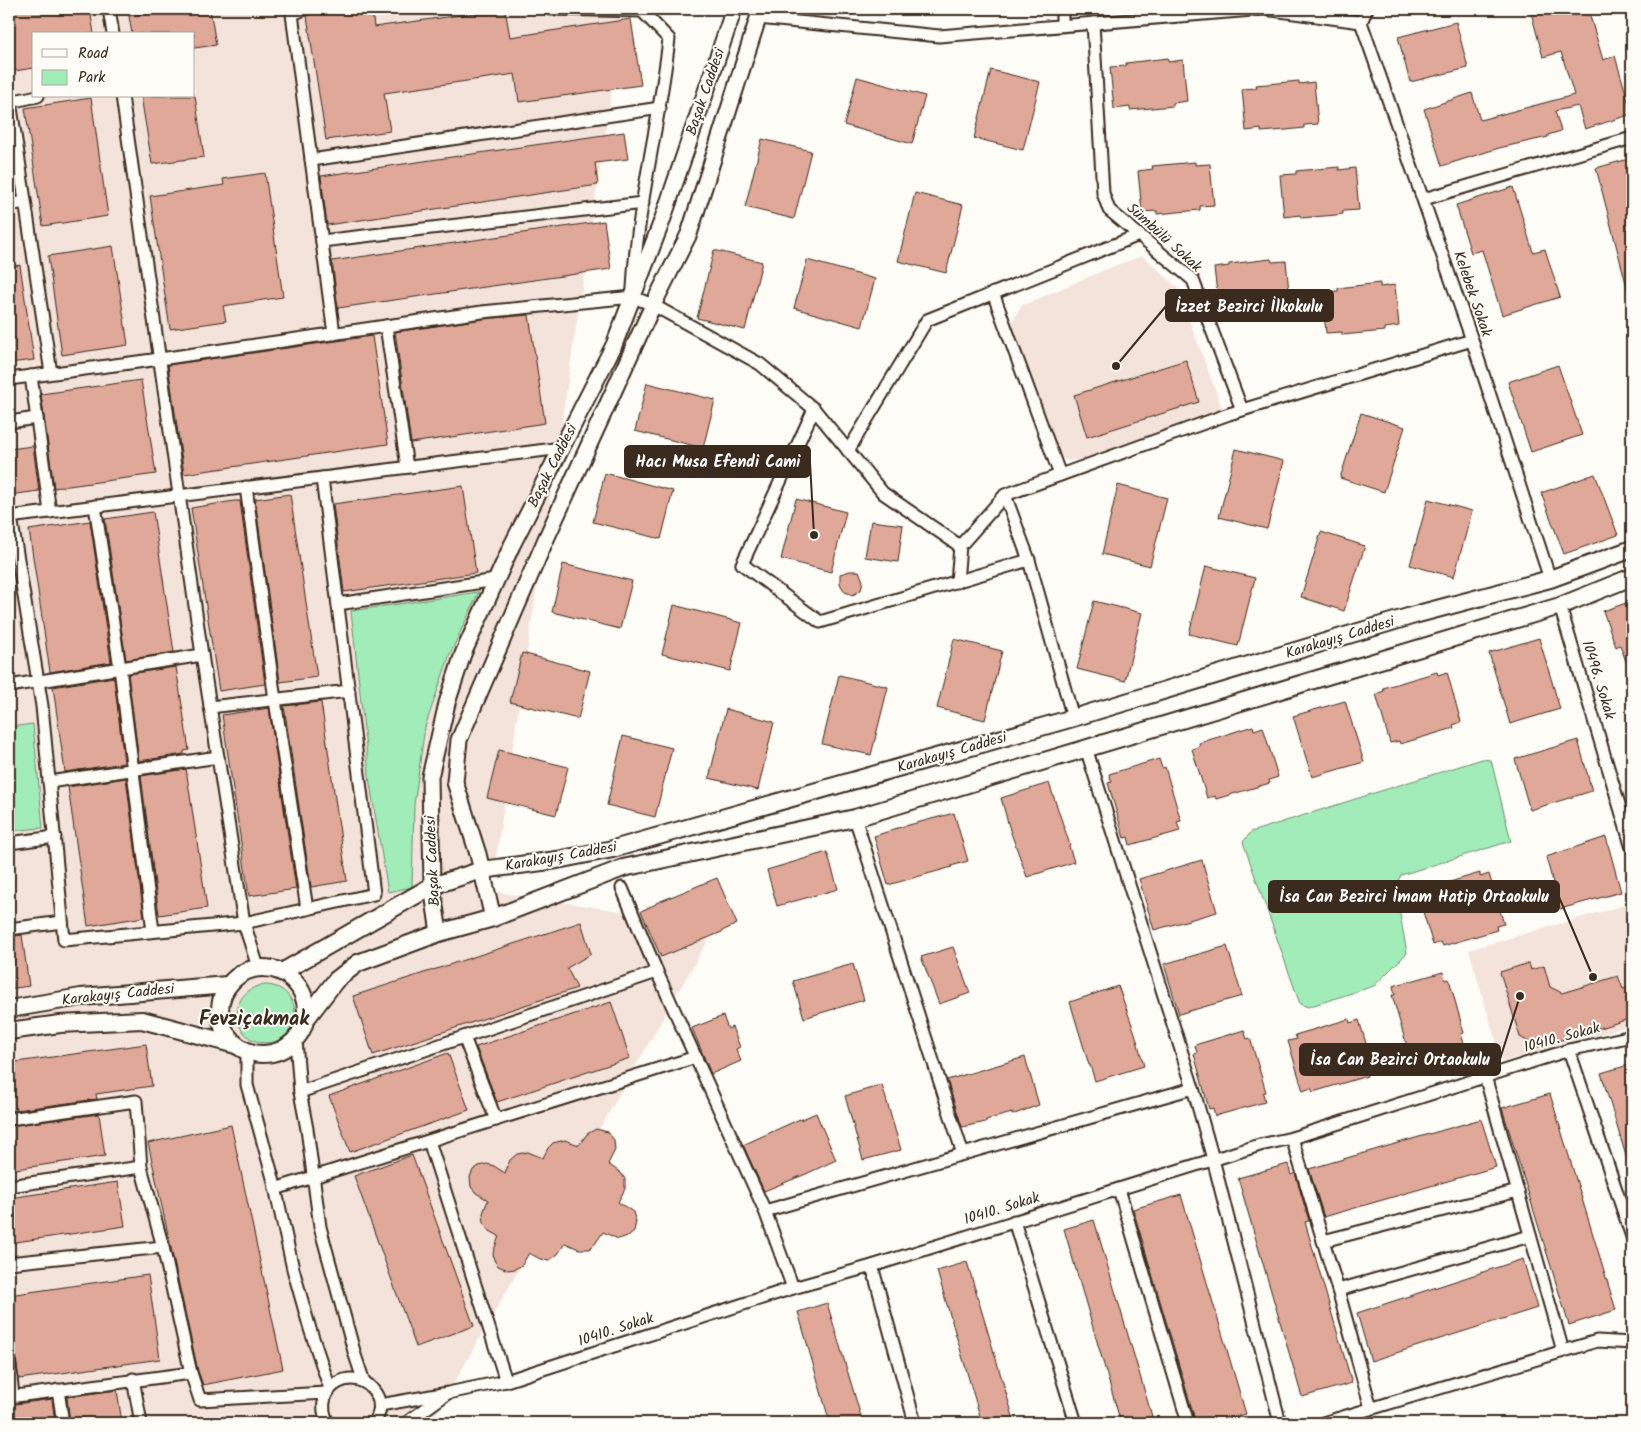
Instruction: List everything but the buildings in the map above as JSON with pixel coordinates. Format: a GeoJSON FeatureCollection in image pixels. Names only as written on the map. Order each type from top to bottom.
{"type":"FeatureCollection","features":[{"type":"Feature","properties":{"kind":"main road","name":"Karakayış Caddesi"},"geometry":{"type":"LineString","coordinates":[[282,972],[432,886],[482,870],[556,860],[613,849],[1073,718],[1418,614],[1550,578],[1632,549]]}},
{"type":"Feature","properties":{"kind":"main road","name":"Karakayış Caddesi"},"geometry":{"type":"LineString","coordinates":[[306,1019],[336,980],[358,963],[439,933],[493,918],[623,868],[855,818],[1560,606],[1632,577]]}},
{"type":"Feature","properties":{"kind":"main road"},"geometry":{"type":"LineString","coordinates":[[258,967],[271,968],[282,972],[294,980],[302,993],[306,1007],[306,1019],[302,1030],[296,1040],[286,1048],[273,1053],[260,1054],[241,1048],[227,1035],[221,1023],[219,1010],[221,997],[227,985],[241,973],[258,967]]}},
{"type":"Feature","properties":{"kind":"main road","name":"Karakayış Caddesi"},"geometry":{"type":"LineString","coordinates":[[9,1009],[81,998],[227,985]]}},
{"type":"Feature","properties":{"kind":"main road","name":"Karakayış Caddesi"},"geometry":{"type":"LineString","coordinates":[[9,1031],[60,1024],[142,1020],[241,1048]]}},
{"type":"Feature","properties":{"kind":"street"},"geometry":{"type":"LineString","coordinates":[[109,9],[113,32]]}},
{"type":"Feature","properties":{"kind":"street"},"geometry":{"type":"LineString","coordinates":[[305,9],[292,14],[334,334]]}},
{"type":"Feature","properties":{"kind":"street"},"geometry":{"type":"LineString","coordinates":[[552,9],[642,11],[669,39],[660,108],[635,252],[633,297]]}},
{"type":"Feature","properties":{"kind":"street","name":"Başak Caddesi"},"geometry":{"type":"LineString","coordinates":[[439,933],[432,886],[430,777],[447,703],[463,654],[496,580],[614,345],[662,221],[734,9]]}},
{"type":"Feature","properties":{"kind":"street"},"geometry":{"type":"LineString","coordinates":[[1062,9],[1062,25]]}},
{"type":"Feature","properties":{"kind":"street"},"geometry":{"type":"LineString","coordinates":[[759,13],[939,36],[1264,9],[1361,22],[1367,9]]}},
{"type":"Feature","properties":{"kind":"street","name":"Başak Caddesi"},"geometry":{"type":"LineString","coordinates":[[493,918],[478,854],[455,782],[459,740],[546,540],[653,305],[688,234],[759,13]]}},
{"type":"Feature","properties":{"kind":"street","name":"Kelebek Sokak"},"geometry":{"type":"LineString","coordinates":[[1361,22],[1472,340],[1550,578]]}},
{"type":"Feature","properties":{"kind":"street","name":"Sümbülü Sokak"},"geometry":{"type":"LineString","coordinates":[[1093,23],[1103,193],[1109,210],[1193,280],[1242,410]]}},
{"type":"Feature","properties":{"kind":"street"},"geometry":{"type":"LineString","coordinates":[[32,97],[10,101],[51,373]]}},
{"type":"Feature","properties":{"kind":"street"},"geometry":{"type":"LineString","coordinates":[[122,98],[210,707],[244,922],[258,967]]}},
{"type":"Feature","properties":{"kind":"street"},"geometry":{"type":"LineString","coordinates":[[311,160],[660,108]]}},
{"type":"Feature","properties":{"kind":"street"},"geometry":{"type":"LineString","coordinates":[[1424,199],[1632,138]]}},
{"type":"Feature","properties":{"kind":"street"},"geometry":{"type":"LineString","coordinates":[[9,205],[25,202]]}},
{"type":"Feature","properties":{"kind":"street"},"geometry":{"type":"LineString","coordinates":[[322,242],[643,203]]}},
{"type":"Feature","properties":{"kind":"street"},"geometry":{"type":"LineString","coordinates":[[848,451],[927,320],[1140,235]]}},
{"type":"Feature","properties":{"kind":"street"},"geometry":{"type":"LineString","coordinates":[[993,293],[1060,475]]}},
{"type":"Feature","properties":{"kind":"street"},"geometry":{"type":"LineString","coordinates":[[9,379],[482,312],[633,297],[653,305],[760,364],[814,409],[883,493],[960,546]]}},
{"type":"Feature","properties":{"kind":"street"},"geometry":{"type":"LineString","coordinates":[[386,326],[407,467]]}},
{"type":"Feature","properties":{"kind":"street"},"geometry":{"type":"LineString","coordinates":[[957,582],[960,546],[1005,495],[1242,410],[1472,340]]}},
{"type":"Feature","properties":{"kind":"street"},"geometry":{"type":"LineString","coordinates":[[31,376],[50,512]]}},
{"type":"Feature","properties":{"kind":"street"},"geometry":{"type":"LineString","coordinates":[[814,409],[742,564],[820,622],[1029,560]]}},
{"type":"Feature","properties":{"kind":"street"},"geometry":{"type":"LineString","coordinates":[[9,422],[37,418]]}},
{"type":"Feature","properties":{"kind":"street"},"geometry":{"type":"LineString","coordinates":[[322,478],[374,894],[244,922],[64,940],[39,682],[10,517],[246,487],[562,448]]}},
{"type":"Feature","properties":{"kind":"street"},"geometry":{"type":"LineString","coordinates":[[246,487],[275,700],[307,909]]}},
{"type":"Feature","properties":{"kind":"street"},"geometry":{"type":"LineString","coordinates":[[1005,495],[1029,560],[1073,718]]}},
{"type":"Feature","properties":{"kind":"street"},"geometry":{"type":"LineString","coordinates":[[96,506],[120,668],[153,931]]}},
{"type":"Feature","properties":{"kind":"street"},"geometry":{"type":"LineString","coordinates":[[338,604],[496,580]]}},
{"type":"Feature","properties":{"kind":"street","name":"10496. Sokak"},"geometry":{"type":"LineString","coordinates":[[1560,606],[1632,848]]}},
{"type":"Feature","properties":{"kind":"street"},"geometry":{"type":"LineString","coordinates":[[9,686],[202,655]]}},
{"type":"Feature","properties":{"kind":"street"},"geometry":{"type":"LineString","coordinates":[[210,707],[349,691]]}},
{"type":"Feature","properties":{"kind":"street"},"geometry":{"type":"LineString","coordinates":[[1086,748],[1193,1088],[1213,1159],[1280,1423]]}},
{"type":"Feature","properties":{"kind":"street"},"geometry":{"type":"LineString","coordinates":[[49,782],[218,756]]}},
{"type":"Feature","properties":{"kind":"street"},"geometry":{"type":"LineString","coordinates":[[855,818],[963,1154]]}},
{"type":"Feature","properties":{"kind":"street"},"geometry":{"type":"LineString","coordinates":[[9,843],[55,837]]}},
{"type":"Feature","properties":{"kind":"street"},"geometry":{"type":"LineString","coordinates":[[622,888],[657,972],[765,1211],[793,1288]]}},
{"type":"Feature","properties":{"kind":"street"},"geometry":{"type":"LineString","coordinates":[[9,929],[62,922]]}},
{"type":"Feature","properties":{"kind":"street"},"geometry":{"type":"LineString","coordinates":[[300,1092],[657,972]]}},
{"type":"Feature","properties":{"kind":"street","name":"10410. Sokak"},"geometry":{"type":"LineString","coordinates":[[380,1405],[506,1381],[793,1288],[872,1266],[1213,1159],[1292,1138],[1569,1050],[1632,1036]]}},
{"type":"Feature","properties":{"kind":"street"},"geometry":{"type":"LineString","coordinates":[[464,1037],[496,1120]]}},
{"type":"Feature","properties":{"kind":"street"},"geometry":{"type":"LineString","coordinates":[[296,1040],[300,1092],[320,1226],[364,1382]]}},
{"type":"Feature","properties":{"kind":"street"},"geometry":{"type":"LineString","coordinates":[[241,1048],[246,1085],[275,1189],[293,1270],[328,1391]]}},
{"type":"Feature","properties":{"kind":"street"},"geometry":{"type":"LineString","coordinates":[[1569,1050],[1632,1237]]}},
{"type":"Feature","properties":{"kind":"street"},"geometry":{"type":"LineString","coordinates":[[275,1189],[696,1057]]}},
{"type":"Feature","properties":{"kind":"street"},"geometry":{"type":"LineString","coordinates":[[1485,1076],[1563,1351]]}},
{"type":"Feature","properties":{"kind":"street"},"geometry":{"type":"LineString","coordinates":[[765,1211],[1193,1088]]}},
{"type":"Feature","properties":{"kind":"street"},"geometry":{"type":"LineString","coordinates":[[9,1119],[136,1101],[141,1167],[163,1247],[191,1373],[200,1400],[328,1391]]}},
{"type":"Feature","properties":{"kind":"street"},"geometry":{"type":"LineString","coordinates":[[1292,1138],[1371,1408]]}},
{"type":"Feature","properties":{"kind":"street"},"geometry":{"type":"LineString","coordinates":[[429,1141],[506,1381]]}},
{"type":"Feature","properties":{"kind":"street"},"geometry":{"type":"LineString","coordinates":[[9,1186],[141,1167]]}},
{"type":"Feature","properties":{"kind":"street"},"geometry":{"type":"LineString","coordinates":[[1119,1188],[1188,1423]]}},
{"type":"Feature","properties":{"kind":"street"},"geometry":{"type":"LineString","coordinates":[[1323,1241],[1518,1191]]}},
{"type":"Feature","properties":{"kind":"street"},"geometry":{"type":"LineString","coordinates":[[1014,1221],[1076,1423]]}},
{"type":"Feature","properties":{"kind":"street"},"geometry":{"type":"LineString","coordinates":[[1338,1290],[1530,1236]]}},
{"type":"Feature","properties":{"kind":"street"},"geometry":{"type":"LineString","coordinates":[[9,1263],[163,1247]]}},
{"type":"Feature","properties":{"kind":"street"},"geometry":{"type":"LineString","coordinates":[[872,1266],[915,1423]]}},
{"type":"Feature","properties":{"kind":"street"},"geometry":{"type":"LineString","coordinates":[[1323,1423],[1597,1341],[1632,1343]]}},
{"type":"Feature","properties":{"kind":"street"},"geometry":{"type":"LineString","coordinates":[[9,1359],[11,1396],[191,1373]]}},
{"type":"Feature","properties":{"kind":"street"},"geometry":{"type":"LineString","coordinates":[[133,1379],[141,1423]]}},
{"type":"Feature","properties":{"kind":"street"},"geometry":{"type":"LineString","coordinates":[[324,1420],[323,1405],[328,1391],[337,1382],[355,1379],[364,1382],[372,1388],[380,1405],[374,1423]]}},
{"type":"Feature","properties":{"kind":"street"},"geometry":{"type":"LineString","coordinates":[[58,1390],[63,1423]]}},
{"type":"Feature","properties":{"kind":"street"},"geometry":{"type":"LineString","coordinates":[[406,1423],[448,1393]]}},
{"type":"Feature","properties":{"kind":"shaded area"},"geometry":{"type":"Polygon","coordinates":[[[9,9],[624,9],[491,891],[716,926],[431,1423],[9,1423],[9,9]]]}},
{"type":"Feature","properties":{"kind":"shaded area"},"geometry":{"type":"Polygon","coordinates":[[[1143,256],[1177,287],[1222,408],[1219,416],[1078,460],[1068,461],[1063,459],[1056,450],[1011,324],[1021,306],[1119,264],[1143,256]]]}},
{"type":"Feature","properties":{"kind":"shaded area"},"geometry":{"type":"Polygon","coordinates":[[[1632,903],[1632,1025],[1502,1062],[1469,950],[1632,903]]]}},
{"type":"Feature","properties":{"kind":"green space"},"geometry":{"type":"Polygon","coordinates":[[[479,592],[450,654],[425,727],[414,805],[412,887],[388,892],[370,784],[351,611],[479,592]]]}},
{"type":"Feature","properties":{"kind":"green space"},"geometry":{"type":"Polygon","coordinates":[[[33,724],[43,828],[9,831],[9,727],[33,724]]]}},
{"type":"Feature","properties":{"kind":"green space"},"geometry":{"type":"Polygon","coordinates":[[[1482,759],[1491,760],[1511,841],[1401,875],[1395,887],[1407,953],[1374,986],[1308,1007],[1300,1004],[1243,842],[1251,832],[1482,759]]]}},
{"type":"Feature","properties":{"kind":"green space"},"geometry":{"type":"Polygon","coordinates":[[[260,985],[272,985],[287,993],[295,1008],[295,1020],[287,1035],[272,1043],[260,1043],[245,1035],[237,1020],[237,1008],[245,993],[260,985]]]}},
{"type":"Feature","properties":{"kind":"place","name":"İzzet Bezirci İlkokulu"},"geometry":{"type":"Point","coordinates":[1116,366]}},
{"type":"Feature","properties":{"kind":"place","name":"Hacı Musa Efendi Cami"},"geometry":{"type":"Point","coordinates":[814,535]}},
{"type":"Feature","properties":{"kind":"place","name":"İsa Can Bezirci İmam Hatip Ortaokulu"},"geometry":{"type":"Point","coordinates":[1593,977]}},
{"type":"Feature","properties":{"kind":"place","name":"İsa Can Bezirci Ortaokulu"},"geometry":{"type":"Point","coordinates":[1520,996]}},
{"type":"Feature","properties":{"kind":"district","name":"Fevziçakmak"},"geometry":{"type":"Point","coordinates":[254,1020]}}]}
